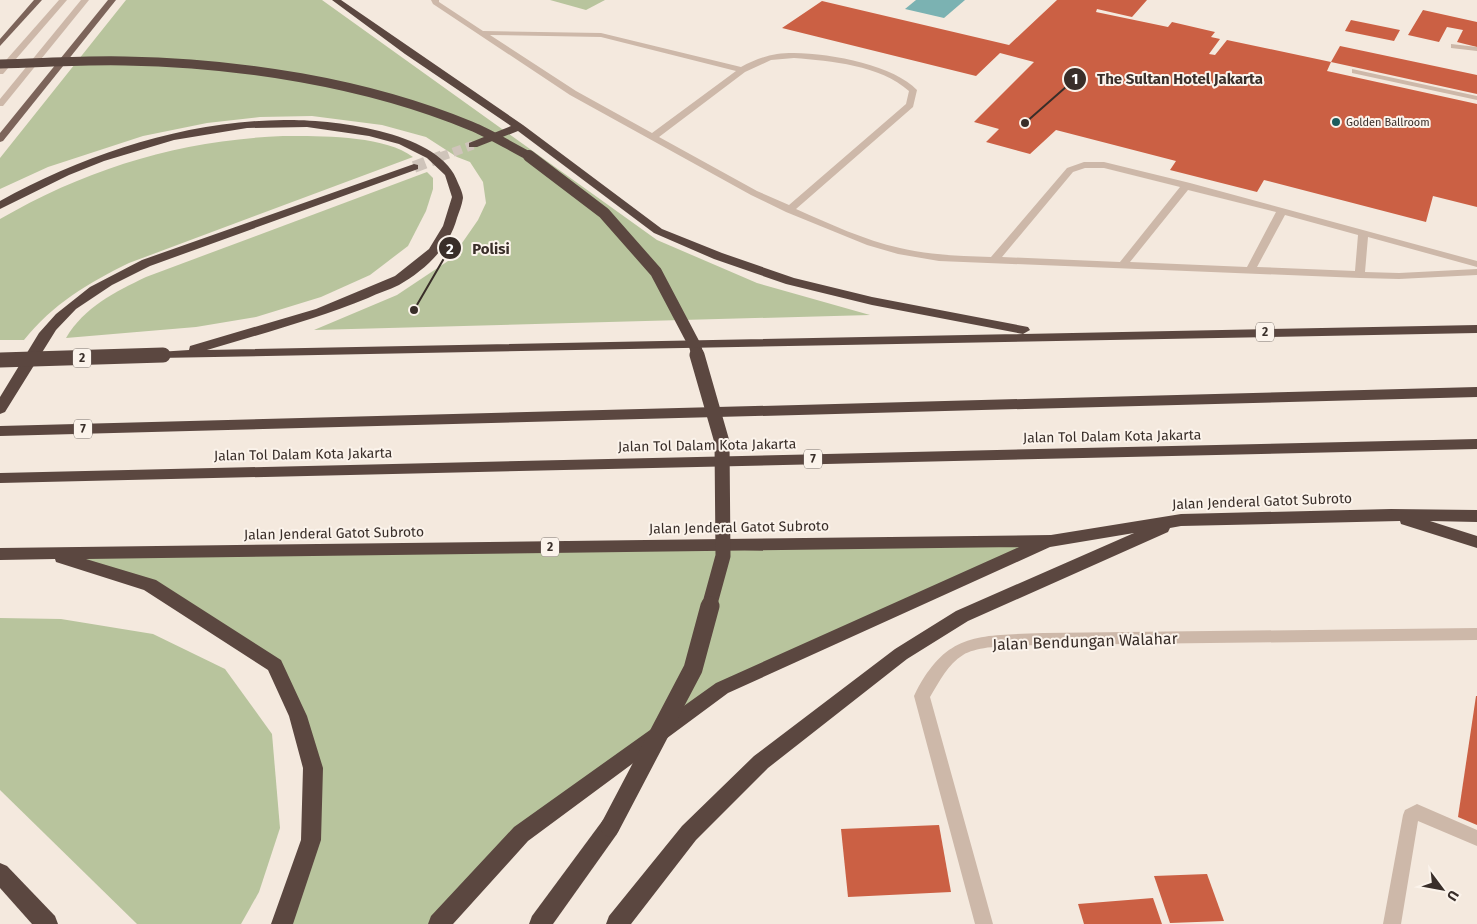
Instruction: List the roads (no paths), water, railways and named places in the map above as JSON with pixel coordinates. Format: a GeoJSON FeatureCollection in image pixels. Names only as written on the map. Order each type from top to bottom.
{"type":"FeatureCollection","features":[{"type":"Feature","properties":{"kind":"highway"},"geometry":{"type":"LineString","coordinates":[[336,0],[408,52],[519,126],[658,231],[718,256],[790,281],[863,299],[1052,336]]}},
{"type":"Feature","properties":{"kind":"highway"},"geometry":{"type":"LineString","coordinates":[[0,64],[125,61],[213,66],[292,76],[375,94],[471,126],[538,161],[604,213],[656,272],[695,346],[722,442],[723,556],[692,669],[610,828],[540,924]]}},
{"type":"Feature","properties":{"kind":"highway"},"geometry":{"type":"LineString","coordinates":[[0,206],[82,167],[139,146],[206,131],[254,125],[313,124],[354,128],[394,139],[428,153],[446,168],[456,188],[457,211],[437,249],[395,282],[333,308],[170,355]]}},
{"type":"Feature","properties":{"kind":"highway"},"geometry":{"type":"LineString","coordinates":[[473,144],[519,126]]}},
{"type":"Feature","properties":{"kind":"highway"},"geometry":{"type":"LineString","coordinates":[[0,409],[50,327],[73,306],[104,283],[146,263],[414,167]]}},
{"type":"Feature","properties":{"kind":"highway","name":"2"},"geometry":{"type":"LineString","coordinates":[[0,360],[1052,336],[1477,329]]}},
{"type":"Feature","properties":{"kind":"highway","name":"7"},"geometry":{"type":"LineString","coordinates":[[0,431],[1477,392]]}},
{"type":"Feature","properties":{"kind":"highway","name":"Jalan Tol Dalam Kota Jakarta"},"geometry":{"type":"LineString","coordinates":[[0,478],[1477,444]]}},
{"type":"Feature","properties":{"kind":"highway"},"geometry":{"type":"LineString","coordinates":[[1391,515],[1477,542]]}},
{"type":"Feature","properties":{"kind":"highway","name":"Jalan Jenderal Gatot Subroto"},"geometry":{"type":"LineString","coordinates":[[0,554],[1051,541],[1181,520],[1391,515],[1477,516]]}},
{"type":"Feature","properties":{"kind":"highway"},"geometry":{"type":"LineString","coordinates":[[617,924],[689,833],[761,762],[901,654],[962,616],[1181,520]]}},
{"type":"Feature","properties":{"kind":"highway"},"geometry":{"type":"LineString","coordinates":[[439,924],[521,834],[722,688],[1051,541]]}},
{"type":"Feature","properties":{"kind":"highway"},"geometry":{"type":"LineString","coordinates":[[49,554],[150,585],[275,664],[298,716],[313,768],[310,840],[282,924]]}},
{"type":"Feature","properties":{"kind":"highway"},"geometry":{"type":"LineString","coordinates":[[0,872],[47,924]]}},
{"type":"Feature","properties":{"kind":"main road"},"geometry":{"type":"LineString","coordinates":[[0,44],[38,0]]}},
{"type":"Feature","properties":{"kind":"main road"},"geometry":{"type":"LineString","coordinates":[[0,139],[112,0]]}},
{"type":"Feature","properties":{"kind":"street"},"geometry":{"type":"LineString","coordinates":[[0,72],[63,0]]}},
{"type":"Feature","properties":{"kind":"street"},"geometry":{"type":"LineString","coordinates":[[0,104],[85,0]]}},
{"type":"Feature","properties":{"kind":"street"},"geometry":{"type":"LineString","coordinates":[[434,1],[573,92],[754,193],[827,226],[898,251],[939,258],[1250,271],[1399,276],[1477,272]]}},
{"type":"Feature","properties":{"kind":"street"},"geometry":{"type":"LineString","coordinates":[[484,33],[601,35],[679,52],[742,70]]}},
{"type":"Feature","properties":{"kind":"street"},"geometry":{"type":"LineString","coordinates":[[1454,46],[1477,49]]}},
{"type":"Feature","properties":{"kind":"street"},"geometry":{"type":"LineString","coordinates":[[654,136],[742,70],[757,61],[772,58],[806,56],[877,72],[902,80],[913,90],[910,105],[789,210]]}},
{"type":"Feature","properties":{"kind":"street"},"geometry":{"type":"LineString","coordinates":[[1355,72],[1477,98]]}},
{"type":"Feature","properties":{"kind":"street"},"geometry":{"type":"LineString","coordinates":[[994,260],[1070,170],[1084,165],[1104,165],[1187,185],[1477,264]]}},
{"type":"Feature","properties":{"kind":"street"},"geometry":{"type":"LineString","coordinates":[[1122,266],[1187,185]]}},
{"type":"Feature","properties":{"kind":"street"},"geometry":{"type":"LineString","coordinates":[[1250,271],[1282,211]]}},
{"type":"Feature","properties":{"kind":"street"},"geometry":{"type":"LineString","coordinates":[[1360,274],[1363,232]]}},
{"type":"Feature","properties":{"kind":"street","name":"Jalan Bendungan Walahar"},"geometry":{"type":"LineString","coordinates":[[984,924],[922,696],[941,666],[958,650],[997,641],[1043,639],[1477,634]]}},
{"type":"Feature","properties":{"kind":"street"},"geometry":{"type":"LineString","coordinates":[[1392,924],[1411,815],[1417,812],[1477,838]]}},
{"type":"Feature","properties":{"kind":"water"},"geometry":{"type":"Polygon","coordinates":[[[916,0],[965,0],[944,18],[905,9],[916,0]]]}},
{"type":"Feature","properties":{"kind":"tunnel"},"geometry":{"type":"LineString","coordinates":[[440,157],[473,145]]}},
{"type":"Feature","properties":{"kind":"tunnel"},"geometry":{"type":"LineString","coordinates":[[414,167],[443,156]]}},
{"type":"Feature","properties":{"kind":"place","name":"Golden Ballroom"},"geometry":{"type":"Point","coordinates":[1336,122]}},
{"type":"Feature","properties":{"kind":"place","name":"The Sultan Hotel Jakarta"},"geometry":{"type":"Point","coordinates":[1025,123]}},
{"type":"Feature","properties":{"kind":"place","name":"Polisi"},"geometry":{"type":"Point","coordinates":[414,310]}}]}
